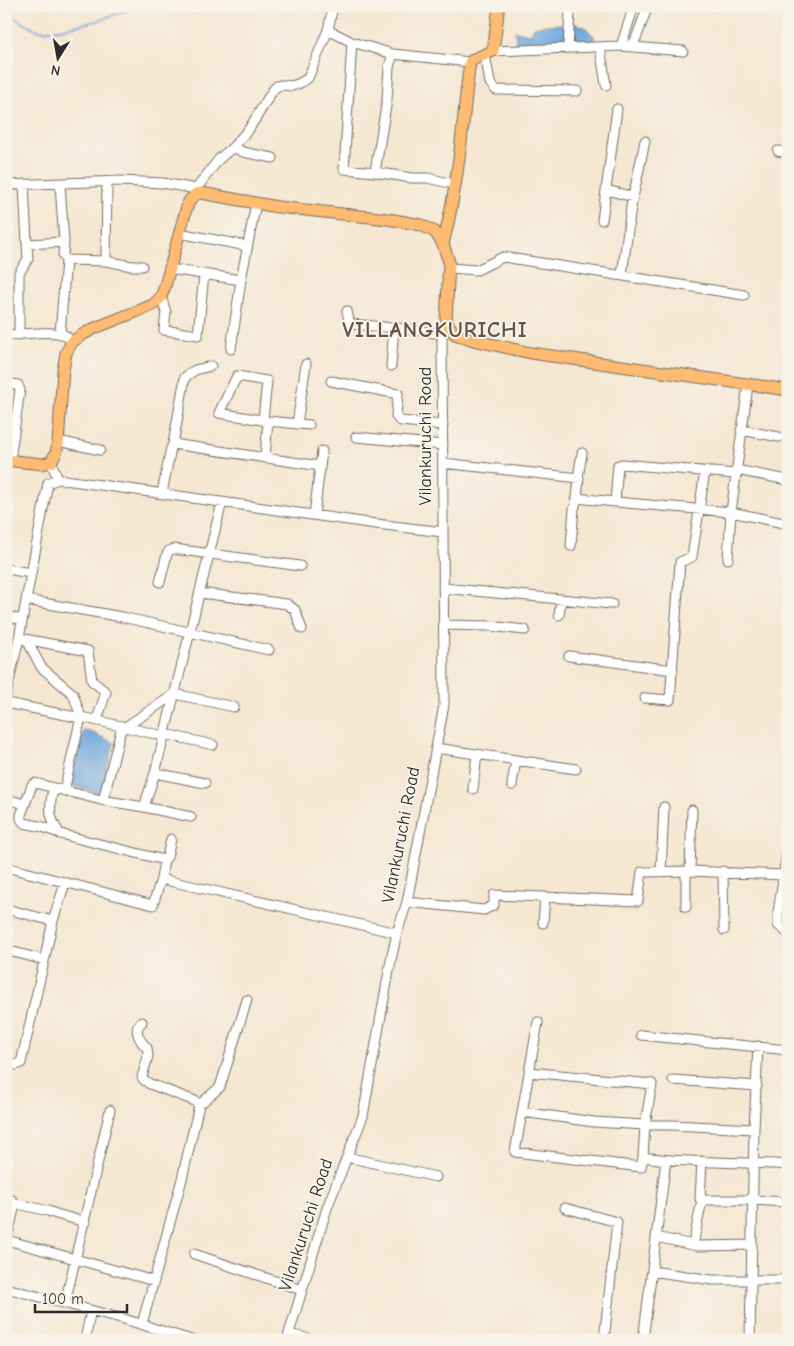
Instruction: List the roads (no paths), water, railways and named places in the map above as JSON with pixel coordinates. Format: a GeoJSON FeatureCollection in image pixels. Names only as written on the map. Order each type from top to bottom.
{"type":"FeatureCollection","features":[{"type":"Feature","properties":{"kind":"main road"},"geometry":{"type":"LineString","coordinates":[[443,244],[450,214],[470,62],[489,53],[499,6]]}},
{"type":"Feature","properties":{"kind":"main road"},"geometry":{"type":"LineString","coordinates":[[7,460],[42,464],[50,462],[56,453],[66,354],[72,342],[95,328],[153,306],[161,297],[189,201],[196,192],[303,210],[388,219],[421,225],[435,232],[443,244],[449,262],[446,322],[455,334],[531,353],[788,390]]}},
{"type":"Feature","properties":{"kind":"street"},"geometry":{"type":"LineString","coordinates":[[6,185],[107,182],[163,183],[196,192],[219,159],[249,129],[273,90],[277,86],[292,86],[308,78],[328,30],[333,6]]}},
{"type":"Feature","properties":{"kind":"street"},"geometry":{"type":"LineString","coordinates":[[621,46],[634,6]]}},
{"type":"Feature","properties":{"kind":"street"},"geometry":{"type":"LineString","coordinates":[[577,91],[496,90],[490,83],[489,53],[630,46],[634,44],[648,6]]}},
{"type":"Feature","properties":{"kind":"street"},"geometry":{"type":"LineString","coordinates":[[568,48],[570,12]]}},
{"type":"Feature","properties":{"kind":"street"},"geometry":{"type":"LineString","coordinates":[[328,30],[352,42],[393,54],[470,62]]}},
{"type":"Feature","properties":{"kind":"street"},"geometry":{"type":"LineString","coordinates":[[352,42],[344,169],[412,178],[427,178],[454,184]]}},
{"type":"Feature","properties":{"kind":"street"},"geometry":{"type":"LineString","coordinates":[[621,46],[683,51]]}},
{"type":"Feature","properties":{"kind":"street"},"geometry":{"type":"LineString","coordinates":[[600,47],[606,85]]}},
{"type":"Feature","properties":{"kind":"street"},"geometry":{"type":"LineString","coordinates":[[375,172],[387,100],[389,67],[393,54]]}},
{"type":"Feature","properties":{"kind":"street"},"geometry":{"type":"LineString","coordinates":[[602,220],[617,109]]}},
{"type":"Feature","properties":{"kind":"street"},"geometry":{"type":"LineString","coordinates":[[622,276],[633,196],[645,141]]}},
{"type":"Feature","properties":{"kind":"street"},"geometry":{"type":"LineString","coordinates":[[233,147],[244,152],[274,158]]}},
{"type":"Feature","properties":{"kind":"street"},"geometry":{"type":"LineString","coordinates":[[778,151],[788,153]]}},
{"type":"Feature","properties":{"kind":"street"},"geometry":{"type":"LineString","coordinates":[[106,261],[107,182]]}},
{"type":"Feature","properties":{"kind":"street"},"geometry":{"type":"LineString","coordinates":[[19,335],[19,274],[28,259],[24,184]]}},
{"type":"Feature","properties":{"kind":"street"},"geometry":{"type":"LineString","coordinates":[[60,184],[64,256],[66,260],[60,334]]}},
{"type":"Feature","properties":{"kind":"street"},"geometry":{"type":"LineString","coordinates":[[607,190],[633,196]]}},
{"type":"Feature","properties":{"kind":"street"},"geometry":{"type":"LineString","coordinates":[[231,349],[241,280],[256,203]]}},
{"type":"Feature","properties":{"kind":"street"},"geometry":{"type":"LineString","coordinates":[[179,233],[247,246]]}},
{"type":"Feature","properties":{"kind":"street"},"geometry":{"type":"LineString","coordinates":[[27,244],[64,242]]}},
{"type":"Feature","properties":{"kind":"street"},"geometry":{"type":"LineString","coordinates":[[449,268],[477,270],[503,257],[744,295]]}},
{"type":"Feature","properties":{"kind":"street"},"geometry":{"type":"LineString","coordinates":[[66,260],[106,261],[142,266]]}},
{"type":"Feature","properties":{"kind":"street"},"geometry":{"type":"LineString","coordinates":[[170,269],[241,280]]}},
{"type":"Feature","properties":{"kind":"street"},"geometry":{"type":"LineString","coordinates":[[161,297],[166,312],[164,330],[198,335],[204,274]]}},
{"type":"Feature","properties":{"kind":"street"},"geometry":{"type":"LineString","coordinates":[[347,312],[349,321],[352,324],[420,330],[442,334]]}},
{"type":"Feature","properties":{"kind":"street","name":"Vilankuruchi Road"},"geometry":{"type":"LineString","coordinates":[[288,1337],[327,1208],[363,1116],[391,960],[397,934],[408,902],[444,705],[442,334],[446,322]]}},
{"type":"Feature","properties":{"kind":"street"},"geometry":{"type":"LineString","coordinates":[[392,366],[394,328]]}},
{"type":"Feature","properties":{"kind":"street"},"geometry":{"type":"LineString","coordinates":[[6,335],[60,334],[66,336],[72,342]]}},
{"type":"Feature","properties":{"kind":"street"},"geometry":{"type":"LineString","coordinates":[[297,424],[306,364]]}},
{"type":"Feature","properties":{"kind":"street"},"geometry":{"type":"LineString","coordinates":[[162,493],[185,377],[196,370],[211,366]]}},
{"type":"Feature","properties":{"kind":"street"},"geometry":{"type":"LineString","coordinates":[[265,458],[266,420],[267,381],[236,376],[219,413],[266,420],[309,425]]}},
{"type":"Feature","properties":{"kind":"street"},"geometry":{"type":"LineString","coordinates":[[331,381],[398,394],[396,416],[398,419],[401,421],[442,425]]}},
{"type":"Feature","properties":{"kind":"street"},"geometry":{"type":"LineString","coordinates":[[6,383],[18,385],[20,390],[7,460]]}},
{"type":"Feature","properties":{"kind":"street"},"geometry":{"type":"LineString","coordinates":[[728,559],[731,512],[748,385]]}},
{"type":"Feature","properties":{"kind":"street"},"geometry":{"type":"LineString","coordinates":[[741,430],[778,437]]}},
{"type":"Feature","properties":{"kind":"street"},"geometry":{"type":"LineString","coordinates":[[356,437],[443,445]]}},
{"type":"Feature","properties":{"kind":"street"},"geometry":{"type":"LineString","coordinates":[[58,442],[100,450]]}},
{"type":"Feature","properties":{"kind":"street"},"geometry":{"type":"LineString","coordinates":[[173,444],[320,466]]}},
{"type":"Feature","properties":{"kind":"street"},"geometry":{"type":"LineString","coordinates":[[314,515],[322,451]]}},
{"type":"Feature","properties":{"kind":"street"},"geometry":{"type":"LineString","coordinates":[[571,546],[582,452]]}},
{"type":"Feature","properties":{"kind":"street"},"geometry":{"type":"LineString","coordinates":[[50,462],[58,478]]}},
{"type":"Feature","properties":{"kind":"street"},"geometry":{"type":"LineString","coordinates":[[443,463],[578,478]]}},
{"type":"Feature","properties":{"kind":"street"},"geometry":{"type":"LineString","coordinates":[[615,502],[618,465],[622,464],[736,472],[788,480]]}},
{"type":"Feature","properties":{"kind":"street"},"geometry":{"type":"LineString","coordinates":[[645,698],[670,700],[680,562],[692,557],[705,471]]}},
{"type":"Feature","properties":{"kind":"street"},"geometry":{"type":"LineString","coordinates":[[62,790],[81,717],[73,694],[41,667],[23,639],[22,620],[48,482],[58,478],[443,532]]}},
{"type":"Feature","properties":{"kind":"street"},"geometry":{"type":"LineString","coordinates":[[576,498],[731,512],[788,524]]}},
{"type":"Feature","properties":{"kind":"street"},"geometry":{"type":"LineString","coordinates":[[144,807],[175,694],[222,502]]}},
{"type":"Feature","properties":{"kind":"street"},"geometry":{"type":"LineString","coordinates":[[160,582],[167,554],[171,550],[176,549],[300,566]]}},
{"type":"Feature","properties":{"kind":"street"},"geometry":{"type":"LineString","coordinates":[[6,569],[31,574]]}},
{"type":"Feature","properties":{"kind":"street"},"geometry":{"type":"LineString","coordinates":[[444,588],[612,604]]}},
{"type":"Feature","properties":{"kind":"street"},"geometry":{"type":"LineString","coordinates":[[200,593],[287,604],[295,610],[302,629]]}},
{"type":"Feature","properties":{"kind":"street"},"geometry":{"type":"LineString","coordinates":[[26,600],[122,617],[269,650]]}},
{"type":"Feature","properties":{"kind":"street"},"geometry":{"type":"LineString","coordinates":[[559,616],[561,600]]}},
{"type":"Feature","properties":{"kind":"street"},"geometry":{"type":"LineString","coordinates":[[6,616],[22,620]]}},
{"type":"Feature","properties":{"kind":"street"},"geometry":{"type":"LineString","coordinates":[[444,625],[490,626],[525,630]]}},
{"type":"Feature","properties":{"kind":"street"},"geometry":{"type":"LineString","coordinates":[[6,695],[10,656],[23,639]]}},
{"type":"Feature","properties":{"kind":"street"},"geometry":{"type":"LineString","coordinates":[[23,639],[88,651],[92,681],[106,692],[97,720]]}},
{"type":"Feature","properties":{"kind":"street"},"geometry":{"type":"LineString","coordinates":[[569,656],[672,670]]}},
{"type":"Feature","properties":{"kind":"street"},"geometry":{"type":"LineString","coordinates":[[103,800],[123,726],[175,694],[234,708]]}},
{"type":"Feature","properties":{"kind":"street"},"geometry":{"type":"LineString","coordinates":[[6,703],[213,745]]}},
{"type":"Feature","properties":{"kind":"street"},"geometry":{"type":"LineString","coordinates":[[436,748],[576,769]]}},
{"type":"Feature","properties":{"kind":"street"},"geometry":{"type":"LineString","coordinates":[[473,789],[477,754]]}},
{"type":"Feature","properties":{"kind":"street"},"geometry":{"type":"LineString","coordinates":[[512,786],[516,760]]}},
{"type":"Feature","properties":{"kind":"street"},"geometry":{"type":"LineString","coordinates":[[155,772],[205,783]]}},
{"type":"Feature","properties":{"kind":"street"},"geometry":{"type":"LineString","coordinates":[[164,860],[60,834],[24,822],[21,819],[21,815],[32,785],[35,783],[103,800],[191,817]]}},
{"type":"Feature","properties":{"kind":"street"},"geometry":{"type":"LineString","coordinates":[[60,834],[49,810],[53,792],[62,790]]}},
{"type":"Feature","properties":{"kind":"street"},"geometry":{"type":"LineString","coordinates":[[6,799],[25,804]]}},
{"type":"Feature","properties":{"kind":"street"},"geometry":{"type":"LineString","coordinates":[[661,872],[664,807]]}},
{"type":"Feature","properties":{"kind":"street"},"geometry":{"type":"LineString","coordinates":[[686,907],[692,810]]}},
{"type":"Feature","properties":{"kind":"street"},"geometry":{"type":"LineString","coordinates":[[6,868],[151,905],[154,903],[171,839]]}},
{"type":"Feature","properties":{"kind":"street"},"geometry":{"type":"LineString","coordinates":[[788,845],[778,925],[788,933]]}},
{"type":"Feature","properties":{"kind":"street"},"geometry":{"type":"LineString","coordinates":[[408,902],[484,910],[494,905],[494,895],[638,901],[642,872],[723,872],[786,868]]}},
{"type":"Feature","properties":{"kind":"street"},"geometry":{"type":"LineString","coordinates":[[723,872],[724,930]]}},
{"type":"Feature","properties":{"kind":"street"},"geometry":{"type":"LineString","coordinates":[[161,879],[397,934]]}},
{"type":"Feature","properties":{"kind":"street"},"geometry":{"type":"LineString","coordinates":[[6,1063],[16,1065],[21,1063],[53,921],[65,883]]}},
{"type":"Feature","properties":{"kind":"street"},"geometry":{"type":"LineString","coordinates":[[543,923],[545,897]]}},
{"type":"Feature","properties":{"kind":"street"},"geometry":{"type":"LineString","coordinates":[[6,909],[53,921]]}},
{"type":"Feature","properties":{"kind":"street"},"geometry":{"type":"LineString","coordinates":[[6,950],[44,960]]}},
{"type":"Feature","properties":{"kind":"street"},"geometry":{"type":"LineString","coordinates":[[142,1324],[182,1179],[199,1104],[220,1087],[247,1000]]}},
{"type":"Feature","properties":{"kind":"street"},"geometry":{"type":"LineString","coordinates":[[142,1022],[138,1026],[140,1041],[147,1048],[148,1056],[142,1077],[144,1080],[199,1104]]}},
{"type":"Feature","properties":{"kind":"street"},"geometry":{"type":"LineString","coordinates":[[529,1072],[652,1084],[640,1167],[515,1152],[529,1072],[538,1022]]}},
{"type":"Feature","properties":{"kind":"street"},"geometry":{"type":"LineString","coordinates":[[641,1035],[788,1050]]}},
{"type":"Feature","properties":{"kind":"street"},"geometry":{"type":"LineString","coordinates":[[750,1340],[753,1162],[758,1046]]}},
{"type":"Feature","properties":{"kind":"street"},"geometry":{"type":"LineString","coordinates":[[673,1080],[757,1086]]}},
{"type":"Feature","properties":{"kind":"street"},"geometry":{"type":"LineString","coordinates":[[65,1303],[110,1110]]}},
{"type":"Feature","properties":{"kind":"street"},"geometry":{"type":"LineString","coordinates":[[522,1112],[594,1122],[754,1129]]}},
{"type":"Feature","properties":{"kind":"street"},"geometry":{"type":"LineString","coordinates":[[347,1157],[436,1177]]}},
{"type":"Feature","properties":{"kind":"street"},"geometry":{"type":"LineString","coordinates":[[642,1157],[666,1160],[787,1164]]}},
{"type":"Feature","properties":{"kind":"street"},"geometry":{"type":"LineString","coordinates":[[643,1340],[666,1160]]}},
{"type":"Feature","properties":{"kind":"street"},"geometry":{"type":"LineString","coordinates":[[693,1245],[702,1200],[700,1199],[702,1161]]}},
{"type":"Feature","properties":{"kind":"street"},"geometry":{"type":"LineString","coordinates":[[702,1200],[787,1202]]}},
{"type":"Feature","properties":{"kind":"street"},"geometry":{"type":"LineString","coordinates":[[10,1201],[15,1205],[7,1241],[154,1282]]}},
{"type":"Feature","properties":{"kind":"street"},"geometry":{"type":"LineString","coordinates":[[10,1201],[48,1210],[85,1222]]}},
{"type":"Feature","properties":{"kind":"street"},"geometry":{"type":"LineString","coordinates":[[565,1208],[616,1222],[604,1340]]}},
{"type":"Feature","properties":{"kind":"street"},"geometry":{"type":"LineString","coordinates":[[656,1237],[693,1245],[752,1245]]}},
{"type":"Feature","properties":{"kind":"street"},"geometry":{"type":"LineString","coordinates":[[194,1254],[302,1290]]}},
{"type":"Feature","properties":{"kind":"street"},"geometry":{"type":"LineString","coordinates":[[652,1271],[712,1280],[788,1280]]}},
{"type":"Feature","properties":{"kind":"street"},"geometry":{"type":"LineString","coordinates":[[6,1288],[142,1324],[191,1340]]}},
{"type":"Feature","properties":{"kind":"street"},"geometry":{"type":"LineString","coordinates":[[85,1340],[91,1310]]}},
{"type":"Feature","properties":{"kind":"street"},"geometry":{"type":"LineString","coordinates":[[288,1337],[314,1340]]}},
{"type":"Feature","properties":{"kind":"water"},"geometry":{"type":"Polygon","coordinates":[[[573,23],[585,27],[595,37],[593,42],[577,46],[516,47],[515,31],[531,34],[534,27],[573,23]]]}},
{"type":"Feature","properties":{"kind":"water"},"geometry":{"type":"Polygon","coordinates":[[[84,730],[114,743],[100,794],[69,785],[84,730]]]}},
{"type":"Feature","properties":{"kind":"waterway"},"geometry":{"type":"LineString","coordinates":[[6,13],[40,31],[97,21],[139,6]]}},
{"type":"Feature","properties":{"kind":"district","name":"VILLANGKURICHI"},"geometry":{"type":"Point","coordinates":[435,330]}}]}
